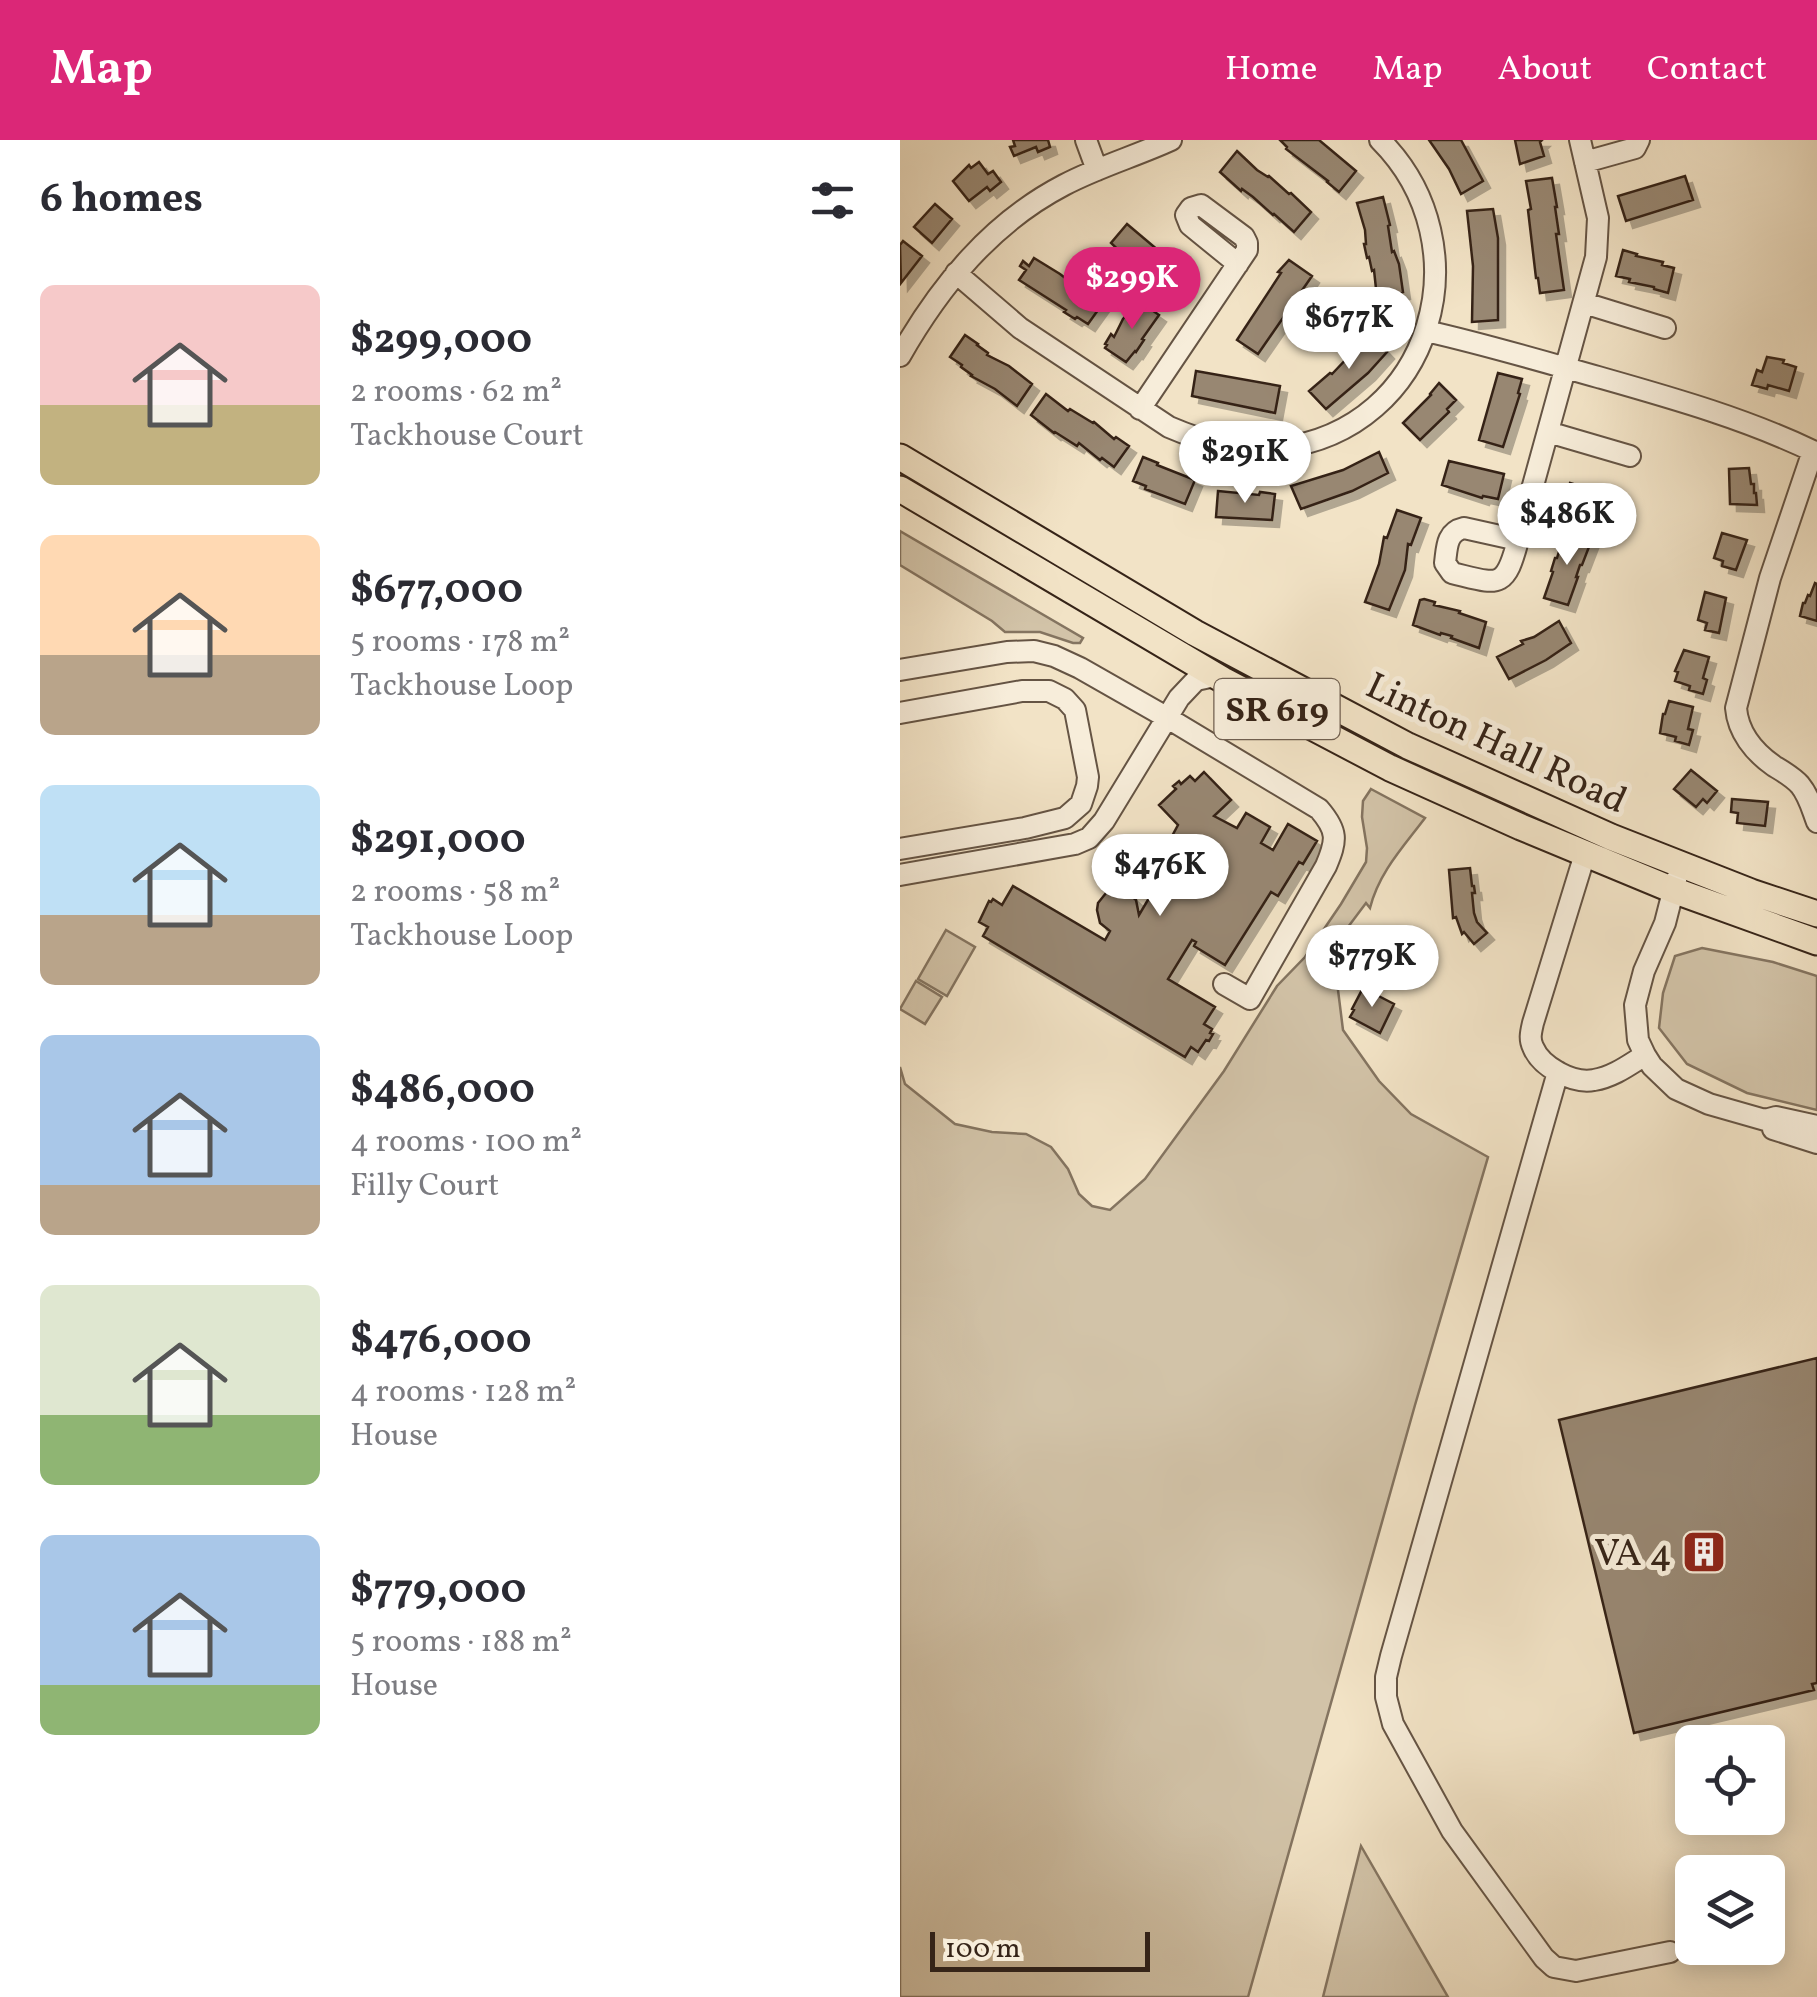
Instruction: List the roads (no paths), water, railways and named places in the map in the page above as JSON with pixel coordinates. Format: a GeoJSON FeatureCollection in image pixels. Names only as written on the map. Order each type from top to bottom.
{"type":"FeatureCollection","features":[{"type":"Feature","properties":{"kind":"main road","name":"Linton Hall Road"},"geometry":{"type":"LineString","coordinates":[[900,457],[1293,686],[1408,746],[1593,829],[1676,878],[1817,942]]}},
{"type":"Feature","properties":{"kind":"main road","name":"Linton Hall Road"},"geometry":{"type":"LineString","coordinates":[[900,489],[1215,676],[1390,768],[1586,854],[1817,914]]}},
{"type":"Feature","properties":{"kind":"street"},"geometry":{"type":"LineString","coordinates":[[1086,140],[1097,170]]}},
{"type":"Feature","properties":{"kind":"street"},"geometry":{"type":"LineString","coordinates":[[900,356],[956,273],[991,237],[1063,186],[1171,140]]}},
{"type":"Feature","properties":{"kind":"street"},"geometry":{"type":"LineString","coordinates":[[956,273],[1020,328],[1169,427],[1217,444],[1262,450],[1300,444],[1341,429],[1387,396],[1410,366],[1426,331],[1436,284],[1432,238],[1425,212],[1404,169],[1380,140]]}},
{"type":"Feature","properties":{"kind":"street"},"geometry":{"type":"LineString","coordinates":[[1518,540],[1596,258],[1595,200],[1580,140]]}},
{"type":"Feature","properties":{"kind":"street"},"geometry":{"type":"LineString","coordinates":[[1585,162],[1635,148],[1639,140]]}},
{"type":"Feature","properties":{"kind":"street"},"geometry":{"type":"LineString","coordinates":[[1140,409],[1238,264]]}},
{"type":"Feature","properties":{"kind":"street"},"geometry":{"type":"LineString","coordinates":[[1584,303],[1666,328]]}},
{"type":"Feature","properties":{"kind":"street"},"geometry":{"type":"LineString","coordinates":[[1426,331],[1477,342],[1747,423],[1815,452],[1776,559],[1736,708],[1746,738],[1758,753],[1802,787],[1817,822]]}},
{"type":"Feature","properties":{"kind":"street"},"geometry":{"type":"LineString","coordinates":[[1548,432],[1630,456]]}},
{"type":"Feature","properties":{"kind":"street"},"geometry":{"type":"LineString","coordinates":[[900,670],[1007,652],[1034,651],[1054,656],[1307,800],[1328,819],[1334,835],[1326,866],[1250,999],[1224,984]]}},
{"type":"Feature","properties":{"kind":"street"},"geometry":{"type":"LineString","coordinates":[[900,875],[1061,847],[1089,838],[1104,821],[1179,698],[1196,680],[1215,676]]}},
{"type":"Feature","properties":{"kind":"street"},"geometry":{"type":"LineString","coordinates":[[900,712],[1022,691],[1049,691],[1076,710],[1088,786],[1081,804],[1065,818],[900,849]]}},
{"type":"Feature","properties":{"kind":"street"},"geometry":{"type":"LineString","coordinates":[[1586,854],[1530,1034],[1534,1050],[1558,1072],[1581,1081],[1626,1068],[1645,1055]]}},
{"type":"Feature","properties":{"kind":"street"},"geometry":{"type":"LineString","coordinates":[[1676,878],[1665,923],[1644,971],[1635,1005],[1638,1040],[1645,1055],[1676,1089],[1710,1104],[1765,1120],[1776,1117],[1817,1126]]}},
{"type":"Feature","properties":{"kind":"street"},"geometry":{"type":"LineString","coordinates":[[1558,1072],[1391,1656],[1386,1697],[1393,1724],[1452,1832],[1554,1967],[1576,1972],[1670,1952]]}},
{"type":"Feature","properties":{"kind":"street"},"geometry":{"type":"LineString","coordinates":[[1765,1120],[1773,1129],[1817,1143]]}},
{"type":"Feature","properties":{"kind":"place","name":"VA 4"},"geometry":{"type":"Point","coordinates":[1704,1552]}}]}
